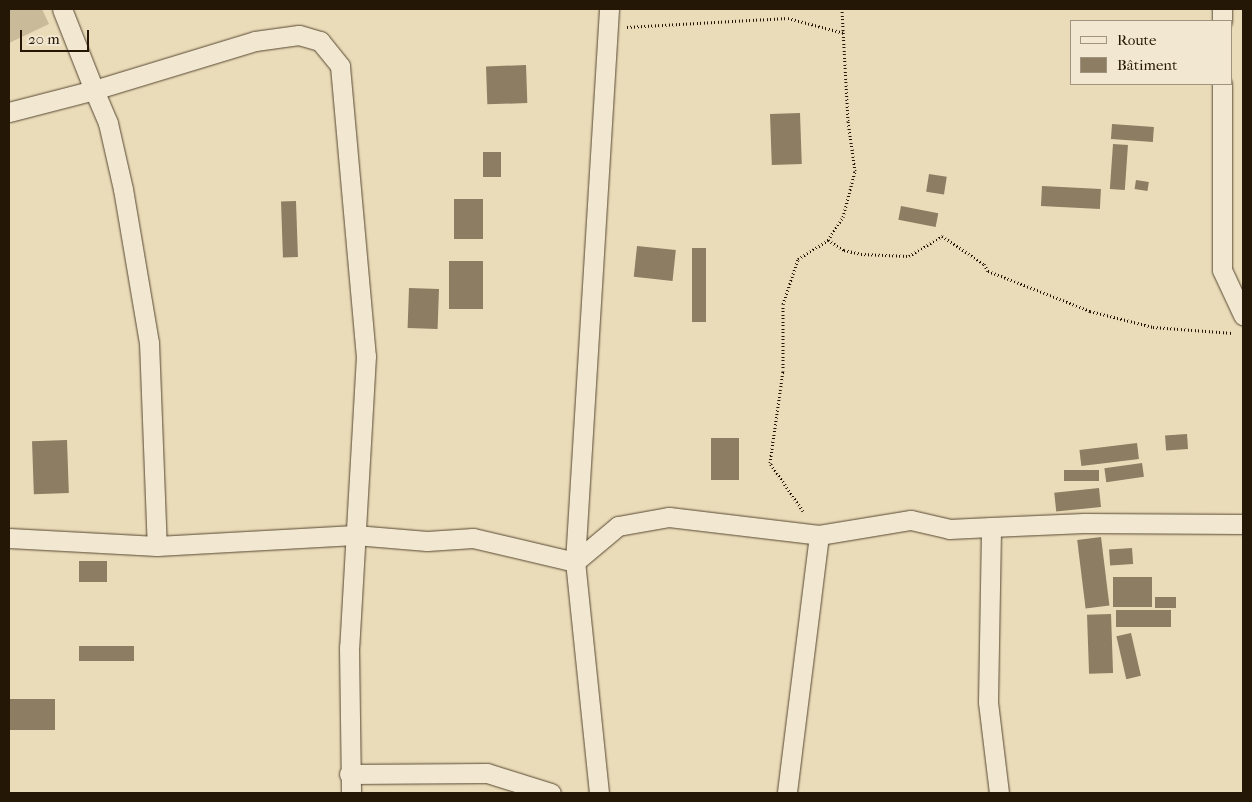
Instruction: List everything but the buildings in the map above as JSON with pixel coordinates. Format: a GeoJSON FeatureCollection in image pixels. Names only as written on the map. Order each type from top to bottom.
{"type":"FeatureCollection","features":[{"type":"Feature","properties":{"kind":"street"},"geometry":{"type":"LineString","coordinates":[[62,9],[108,123],[123,189],[149,342],[157,546]]}},
{"type":"Feature","properties":{"kind":"street"},"geometry":{"type":"LineString","coordinates":[[599,793],[575,562],[609,9]]}},
{"type":"Feature","properties":{"kind":"street"},"geometry":{"type":"LineString","coordinates":[[9,112],[94,90],[255,41],[298,36],[320,41],[340,66],[366,356],[348,647],[349,774],[352,793]]}},
{"type":"Feature","properties":{"kind":"street"},"geometry":{"type":"LineString","coordinates":[[1222,85],[1222,270],[1243,315]]}},
{"type":"Feature","properties":{"kind":"street"},"geometry":{"type":"LineString","coordinates":[[575,562],[618,526],[669,518],[819,534],[911,520],[950,529],[1084,523],[1243,524]]}},
{"type":"Feature","properties":{"kind":"street"},"geometry":{"type":"LineString","coordinates":[[991,527],[988,702],[999,793]]}},
{"type":"Feature","properties":{"kind":"street"},"geometry":{"type":"LineString","coordinates":[[787,793],[819,534]]}},
{"type":"Feature","properties":{"kind":"street"},"geometry":{"type":"LineString","coordinates":[[9,538],[157,546],[355,536],[427,541],[473,538],[575,562]]}},
{"type":"Feature","properties":{"kind":"street"},"geometry":{"type":"LineString","coordinates":[[349,774],[487,773],[552,793]]}},
{"type":"Feature","properties":{"kind":"path"},"geometry":{"type":"LineString","coordinates":[[819,534],[770,463],[783,371],[783,304],[798,259],[828,240],[843,217],[855,171],[848,121],[842,9]]}},
{"type":"Feature","properties":{"kind":"path"},"geometry":{"type":"LineString","coordinates":[[609,28],[788,18],[844,34]]}},
{"type":"Feature","properties":{"kind":"path"},"geometry":{"type":"LineString","coordinates":[[828,240],[844,250],[861,254],[909,256],[942,236],[984,264],[988,271],[1090,311],[1153,327],[1243,334]]}},
{"type":"Feature","properties":{"kind":"shaded area"},"geometry":{"type":"Polygon","coordinates":[[[9,9],[42,9],[49,24],[9,43],[9,9]]]}}]}
